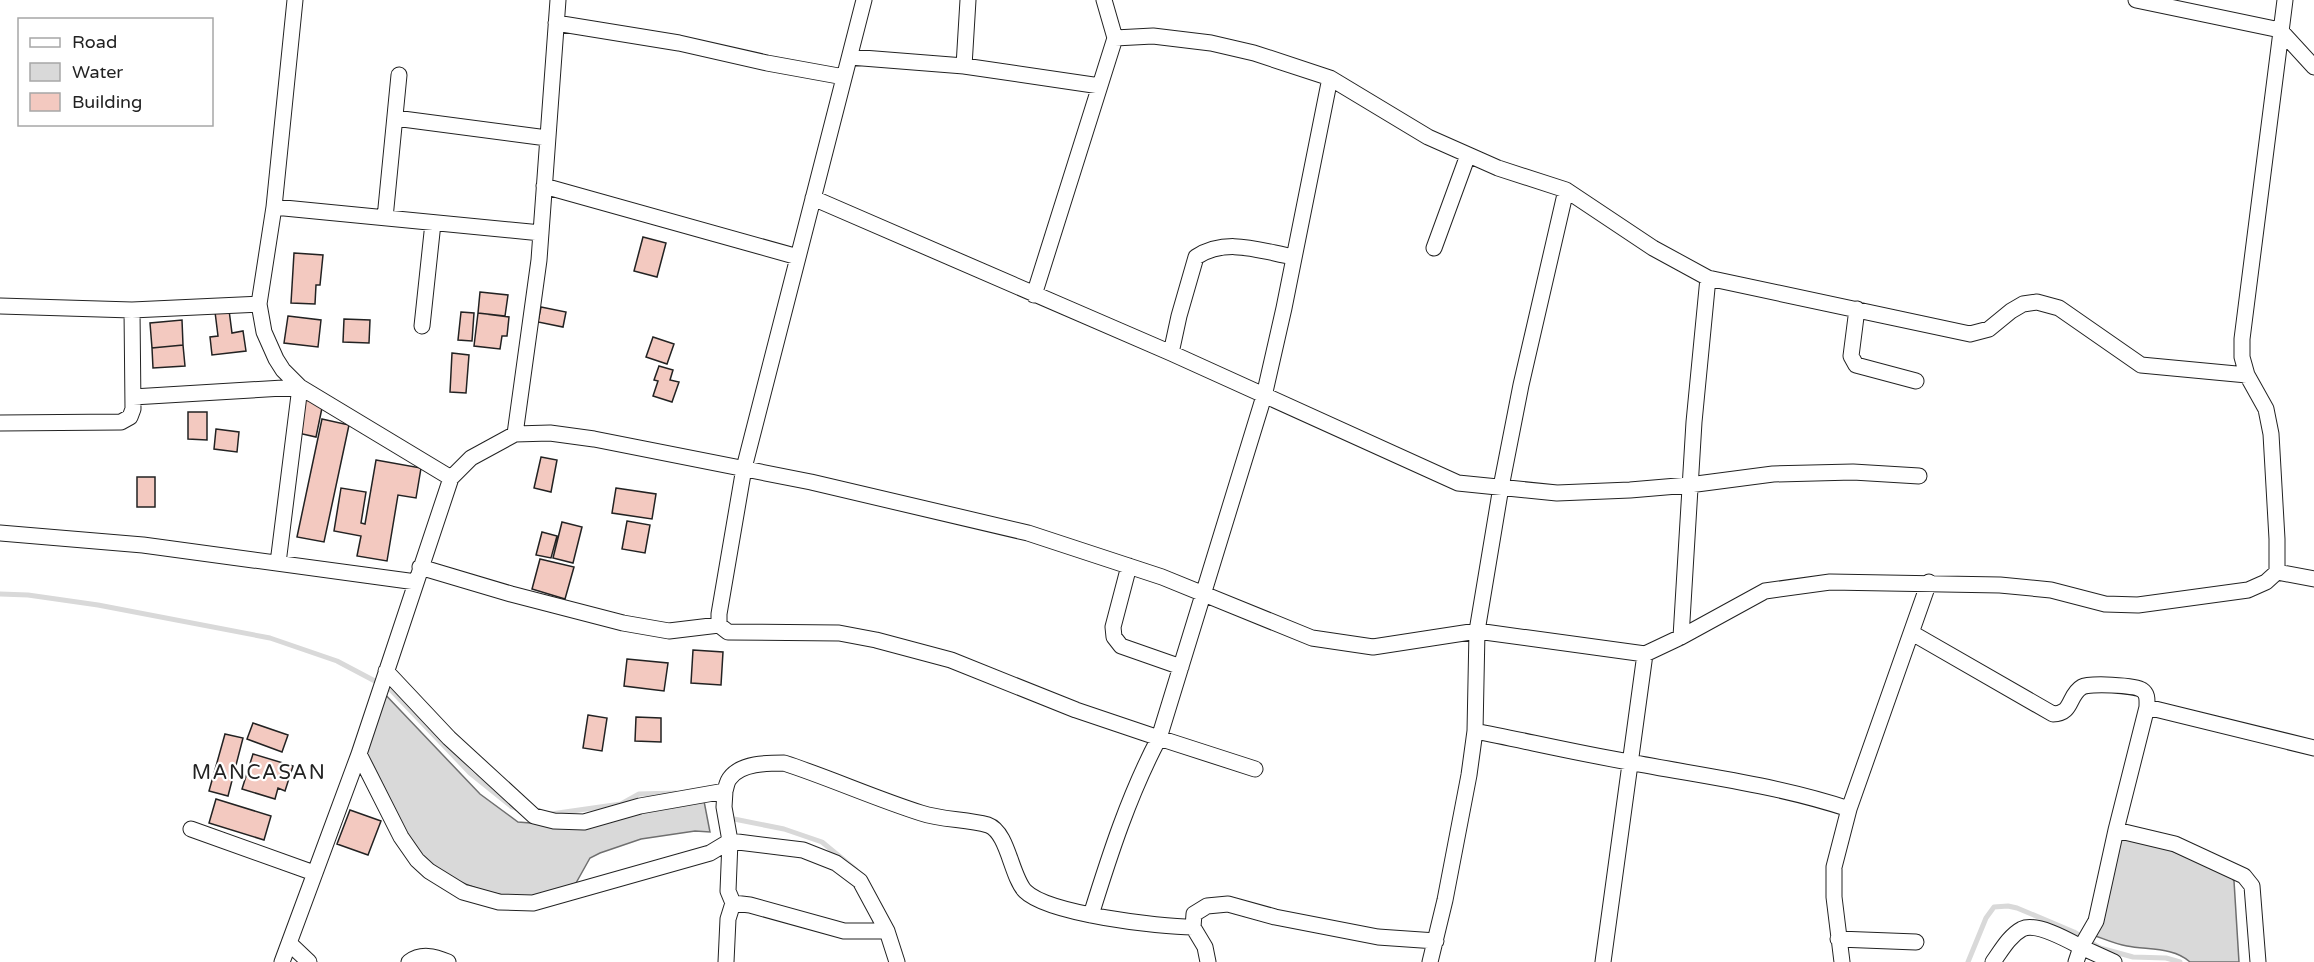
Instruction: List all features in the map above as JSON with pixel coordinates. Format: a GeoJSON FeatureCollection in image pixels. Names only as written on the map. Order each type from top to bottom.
{"type":"FeatureCollection","features":[{"type":"Feature","properties":{"kind":"street"},"geometry":{"type":"LineString","coordinates":[[295,0],[274,207],[259,304],[264,332],[283,370],[300,387],[451,478]]}},
{"type":"Feature","properties":{"kind":"street"},"geometry":{"type":"LineString","coordinates":[[516,434],[539,260],[558,0]]}},
{"type":"Feature","properties":{"kind":"street"},"geometry":{"type":"LineString","coordinates":[[719,626],[719,614],[744,468],[864,0]]}},
{"type":"Feature","properties":{"kind":"street"},"geometry":{"type":"LineString","coordinates":[[964,66],[968,0]]}},
{"type":"Feature","properties":{"kind":"street"},"geometry":{"type":"LineString","coordinates":[[1034,295],[1115,38],[1104,0]]}},
{"type":"Feature","properties":{"kind":"street"},"geometry":{"type":"LineString","coordinates":[[2136,0],[2280,30],[2314,67]]}},
{"type":"Feature","properties":{"kind":"street"},"geometry":{"type":"LineString","coordinates":[[2277,572],[2271,434],[2266,409],[2247,375],[2242,357],[2242,339],[2285,0]]}},
{"type":"Feature","properties":{"kind":"street"},"geometry":{"type":"LineString","coordinates":[[556,23],[679,43],[767,63],[844,77]]}},
{"type":"Feature","properties":{"kind":"street"},"geometry":{"type":"LineString","coordinates":[[1115,38],[1153,36],[1211,42],[1254,53],[1330,78],[1428,137],[1498,168],[1566,190],[1653,248],[1708,278],[1970,334],[1989,329],[2023,304],[2037,302],[2059,308],[2141,365],[2247,375]]}},
{"type":"Feature","properties":{"kind":"street"},"geometry":{"type":"LineString","coordinates":[[850,57],[964,66],[1100,86]]}},
{"type":"Feature","properties":{"kind":"street"},"geometry":{"type":"LineString","coordinates":[[385,218],[399,75]]}},
{"type":"Feature","properties":{"kind":"street"},"geometry":{"type":"LineString","coordinates":[[1091,915],[1114,841],[1139,775],[1159,738],[1264,396],[1330,78]]}},
{"type":"Feature","properties":{"kind":"street"},"geometry":{"type":"LineString","coordinates":[[395,118],[547,138]]}},
{"type":"Feature","properties":{"kind":"street"},"geometry":{"type":"LineString","coordinates":[[1434,248],[1468,155]]}},
{"type":"Feature","properties":{"kind":"street"},"geometry":{"type":"LineString","coordinates":[[544,186],[798,257]]}},
{"type":"Feature","properties":{"kind":"street"},"geometry":{"type":"LineString","coordinates":[[1430,962],[1469,775],[1475,731],[1477,631],[1501,487],[1521,385],[1566,190]]}},
{"type":"Feature","properties":{"kind":"street"},"geometry":{"type":"LineString","coordinates":[[813,198],[1171,353],[1458,483],[1557,493],[1689,485],[1773,474],[1853,472],[1919,476]]}},
{"type":"Feature","properties":{"kind":"street"},"geometry":{"type":"LineString","coordinates":[[274,207],[541,233]]}},
{"type":"Feature","properties":{"kind":"street"},"geometry":{"type":"LineString","coordinates":[[422,326],[434,223]]}},
{"type":"Feature","properties":{"kind":"street"},"geometry":{"type":"LineString","coordinates":[[1171,353],[1196,257],[1209,249],[1235,246],[1294,257]]}},
{"type":"Feature","properties":{"kind":"street"},"geometry":{"type":"LineString","coordinates":[[1681,637],[1689,485],[1708,278]]}},
{"type":"Feature","properties":{"kind":"street"},"geometry":{"type":"LineString","coordinates":[[0,306],[132,309],[259,304]]}},
{"type":"Feature","properties":{"kind":"street"},"geometry":{"type":"LineString","coordinates":[[0,423],[122,422],[130,417],[133,409],[132,309]]}},
{"type":"Feature","properties":{"kind":"street"},"geometry":{"type":"LineString","coordinates":[[1857,309],[1852,362],[1916,381]]}},
{"type":"Feature","properties":{"kind":"street"},"geometry":{"type":"LineString","coordinates":[[133,397],[300,387]]}},
{"type":"Feature","properties":{"kind":"street"},"geometry":{"type":"LineString","coordinates":[[278,563],[300,387]]}},
{"type":"Feature","properties":{"kind":"street"},"geometry":{"type":"LineString","coordinates":[[282,962],[359,754],[451,478],[471,458],[516,434],[550,434],[594,439],[744,468],[1028,533],[1203,593],[1312,638],[1348,645],[1373,647],[1477,631],[1645,654],[1765,591],[1830,582],[2000,585],[2051,590],[2105,604],[2138,605],[2258,587],[2277,572],[2314,579]]}},
{"type":"Feature","properties":{"kind":"street"},"geometry":{"type":"LineString","coordinates":[[0,533],[143,545],[278,563],[418,575],[511,594],[623,623],[669,631],[719,626],[728,632],[839,633],[876,640],[951,660],[1076,710],[1255,769]]}},
{"type":"Feature","properties":{"kind":"street"},"geometry":{"type":"LineString","coordinates":[[1129,566],[1113,627],[1114,637],[1121,646],[1181,668]]}},
{"type":"Feature","properties":{"kind":"street"},"geometry":{"type":"LineString","coordinates":[[1842,962],[1838,939],[1834,867],[1849,808],[1929,582]]}},
{"type":"Feature","properties":{"kind":"street"},"geometry":{"type":"LineString","coordinates":[[1912,633],[2053,714],[2059,714],[2068,709],[2078,690],[2089,685],[2135,687],[2143,690],[2147,696],[2147,706],[2096,921],[2081,946],[2076,962]]}},
{"type":"Feature","properties":{"kind":"street"},"geometry":{"type":"LineString","coordinates":[[1603,962],[1645,654]]}},
{"type":"Feature","properties":{"kind":"street"},"geometry":{"type":"LineString","coordinates":[[386,671],[449,738],[534,816],[554,821],[584,822],[640,806],[725,792]]}},
{"type":"Feature","properties":{"kind":"street"},"geometry":{"type":"LineString","coordinates":[[2147,706],[2314,747]]}},
{"type":"Feature","properties":{"kind":"street"},"geometry":{"type":"LineString","coordinates":[[1475,731],[1774,789],[1849,808]]}},
{"type":"Feature","properties":{"kind":"street"},"geometry":{"type":"LineString","coordinates":[[359,754],[402,837],[417,860],[429,871],[463,892],[499,902],[533,903],[710,853],[730,841],[803,850],[836,863],[860,881],[887,931],[897,962]]}},
{"type":"Feature","properties":{"kind":"street"},"geometry":{"type":"LineString","coordinates":[[726,962],[728,919],[733,903],[728,891],[730,841],[724,807],[725,792],[730,778],[746,767],[766,763],[784,763],[924,814],[990,826],[999,834],[1023,890],[1042,901],[1091,915],[1124,921],[1193,927]]}},
{"type":"Feature","properties":{"kind":"street"},"geometry":{"type":"LineString","coordinates":[[191,829],[314,873]]}},
{"type":"Feature","properties":{"kind":"street"},"geometry":{"type":"LineString","coordinates":[[2116,830],[2175,844],[2244,876],[2252,886],[2258,962]]}},
{"type":"Feature","properties":{"kind":"street"},"geometry":{"type":"LineString","coordinates":[[733,903],[750,905],[844,931],[887,931]]}},
{"type":"Feature","properties":{"kind":"street"},"geometry":{"type":"LineString","coordinates":[[1208,962],[1205,947],[1193,927],[1194,914],[1207,906],[1228,904],[1275,917],[1378,937],[1436,941]]}},
{"type":"Feature","properties":{"kind":"street"},"geometry":{"type":"LineString","coordinates":[[1993,962],[2013,936],[2027,928],[2042,930],[2114,962]]}},
{"type":"Feature","properties":{"kind":"street"},"geometry":{"type":"LineString","coordinates":[[1838,939],[1916,942]]}},
{"type":"Feature","properties":{"kind":"street"},"geometry":{"type":"LineString","coordinates":[[289,943],[309,962]]}},
{"type":"Feature","properties":{"kind":"street"},"geometry":{"type":"LineString","coordinates":[[409,962],[415,957],[425,956],[448,962]]}},
{"type":"Feature","properties":{"kind":"water"},"geometry":{"type":"Polygon","coordinates":[[[380,689],[480,794],[518,822],[543,824],[704,801],[710,832],[695,831],[641,839],[600,853],[590,858],[576,883],[541,894],[515,896],[468,885],[438,869],[416,849],[360,749],[380,689]]]}},
{"type":"Feature","properties":{"kind":"water"},"geometry":{"type":"Polygon","coordinates":[[[2116,833],[2149,841],[2231,876],[2234,881],[2239,962],[2190,962],[2169,951],[2122,945],[2087,933],[2116,833]]]}},
{"type":"Feature","properties":{"kind":"building"},"geometry":{"type":"Polygon","coordinates":[[[643,237],[666,243],[657,277],[634,271],[643,237]]]}},
{"type":"Feature","properties":{"kind":"building"},"geometry":{"type":"Polygon","coordinates":[[[294,253],[323,255],[320,285],[316,285],[315,304],[291,303],[294,253]]]}},
{"type":"Feature","properties":{"kind":"building"},"geometry":{"type":"Polygon","coordinates":[[[480,292],[508,295],[505,316],[478,313],[480,292]]]}},
{"type":"Feature","properties":{"kind":"building"},"geometry":{"type":"Polygon","coordinates":[[[541,307],[566,312],[563,327],[538,322],[541,307]]]}},
{"type":"Feature","properties":{"kind":"building"},"geometry":{"type":"Polygon","coordinates":[[[229,310],[232,333],[243,331],[246,351],[212,355],[210,337],[218,336],[215,312],[229,310]]]}},
{"type":"Feature","properties":{"kind":"building"},"geometry":{"type":"Polygon","coordinates":[[[461,312],[474,313],[472,341],[458,340],[461,312]]]}},
{"type":"Feature","properties":{"kind":"building"},"geometry":{"type":"Polygon","coordinates":[[[478,313],[509,317],[507,336],[502,336],[500,349],[474,346],[478,313]]]}},
{"type":"Feature","properties":{"kind":"building"},"geometry":{"type":"Polygon","coordinates":[[[288,316],[321,320],[318,347],[284,343],[288,316]]]}},
{"type":"Feature","properties":{"kind":"building"},"geometry":{"type":"Polygon","coordinates":[[[344,319],[370,320],[369,343],[343,342],[344,319]]]}},
{"type":"Feature","properties":{"kind":"building"},"geometry":{"type":"Polygon","coordinates":[[[182,320],[183,345],[152,348],[150,323],[182,320]]]}},
{"type":"Feature","properties":{"kind":"building"},"geometry":{"type":"Polygon","coordinates":[[[653,337],[674,344],[667,364],[646,357],[653,337]]]}},
{"type":"Feature","properties":{"kind":"building"},"geometry":{"type":"Polygon","coordinates":[[[183,345],[185,366],[153,368],[152,348],[183,345]]]}},
{"type":"Feature","properties":{"kind":"building"},"geometry":{"type":"Polygon","coordinates":[[[452,353],[469,355],[466,393],[450,392],[452,353]]]}},
{"type":"Feature","properties":{"kind":"building"},"geometry":{"type":"Polygon","coordinates":[[[659,366],[673,370],[670,380],[679,382],[672,402],[653,396],[658,381],[654,380],[659,366]]]}},
{"type":"Feature","properties":{"kind":"building"},"geometry":{"type":"Polygon","coordinates":[[[305,400],[323,403],[316,437],[298,433],[305,400]]]}},
{"type":"Feature","properties":{"kind":"building"},"geometry":{"type":"Polygon","coordinates":[[[188,412],[207,412],[207,440],[188,439],[188,412]]]}},
{"type":"Feature","properties":{"kind":"building"},"geometry":{"type":"Polygon","coordinates":[[[322,419],[349,425],[324,542],[297,537],[322,419]]]}},
{"type":"Feature","properties":{"kind":"building"},"geometry":{"type":"Polygon","coordinates":[[[216,429],[239,432],[237,452],[214,449],[216,429]]]}},
{"type":"Feature","properties":{"kind":"building"},"geometry":{"type":"Polygon","coordinates":[[[541,457],[557,460],[551,492],[534,488],[541,457]]]}},
{"type":"Feature","properties":{"kind":"building"},"geometry":{"type":"Polygon","coordinates":[[[376,460],[421,468],[416,498],[398,495],[387,561],[357,556],[361,536],[334,531],[341,488],[366,492],[361,523],[365,524],[376,460]]]}},
{"type":"Feature","properties":{"kind":"building"},"geometry":{"type":"Polygon","coordinates":[[[137,477],[155,477],[155,507],[137,507],[137,477]]]}},
{"type":"Feature","properties":{"kind":"building"},"geometry":{"type":"Polygon","coordinates":[[[616,488],[656,494],[652,519],[612,513],[616,488]]]}},
{"type":"Feature","properties":{"kind":"building"},"geometry":{"type":"Polygon","coordinates":[[[627,521],[650,525],[645,553],[622,549],[627,521]]]}},
{"type":"Feature","properties":{"kind":"building"},"geometry":{"type":"Polygon","coordinates":[[[562,522],[582,527],[573,563],[553,558],[562,522]]]}},
{"type":"Feature","properties":{"kind":"building"},"geometry":{"type":"Polygon","coordinates":[[[542,532],[557,536],[551,558],[536,555],[542,532]]]}},
{"type":"Feature","properties":{"kind":"building"},"geometry":{"type":"Polygon","coordinates":[[[540,559],[574,567],[565,599],[532,589],[540,559]]]}},
{"type":"Feature","properties":{"kind":"building"},"geometry":{"type":"Polygon","coordinates":[[[693,650],[723,652],[721,685],[691,683],[693,650]]]}},
{"type":"Feature","properties":{"kind":"building"},"geometry":{"type":"Polygon","coordinates":[[[627,659],[668,663],[664,691],[624,686],[627,659]]]}},
{"type":"Feature","properties":{"kind":"building"},"geometry":{"type":"Polygon","coordinates":[[[588,715],[607,718],[602,751],[583,748],[588,715]]]}},
{"type":"Feature","properties":{"kind":"building"},"geometry":{"type":"Polygon","coordinates":[[[636,717],[661,718],[661,742],[635,741],[636,717]]]}},
{"type":"Feature","properties":{"kind":"building"},"geometry":{"type":"Polygon","coordinates":[[[253,723],[288,735],[282,752],[247,739],[253,723]]]}},
{"type":"Feature","properties":{"kind":"building"},"geometry":{"type":"Polygon","coordinates":[[[225,734],[243,738],[228,796],[209,791],[225,734]]]}},
{"type":"Feature","properties":{"kind":"building"},"geometry":{"type":"Polygon","coordinates":[[[253,754],[293,766],[285,791],[278,788],[275,799],[242,789],[253,754]]]}},
{"type":"Feature","properties":{"kind":"building"},"geometry":{"type":"Polygon","coordinates":[[[216,799],[271,816],[264,840],[209,823],[216,799]]]}},
{"type":"Feature","properties":{"kind":"building"},"geometry":{"type":"Polygon","coordinates":[[[350,810],[381,821],[368,855],[337,844],[350,810]]]}},
{"type":"Feature","properties":{"kind":"waterway"},"geometry":{"type":"LineString","coordinates":[[0,594],[28,595],[98,605],[270,638],[337,661],[390,689],[470,773],[512,807],[518,809]]}},
{"type":"Feature","properties":{"kind":"waterway"},"geometry":{"type":"LineString","coordinates":[[551,814],[621,804],[639,794],[676,793]]}},
{"type":"Feature","properties":{"kind":"waterway"},"geometry":{"type":"LineString","coordinates":[[729,818],[784,829],[822,842],[856,870]]}},
{"type":"Feature","properties":{"kind":"waterway"},"geometry":{"type":"LineString","coordinates":[[1968,962],[1986,918],[1994,907],[2008,906],[2074,932],[2100,948],[2133,957],[2166,958],[2180,962]]}},
{"type":"Feature","properties":{"kind":"district","name":"MANCASAN"},"geometry":{"type":"Point","coordinates":[259,772]}}]}
